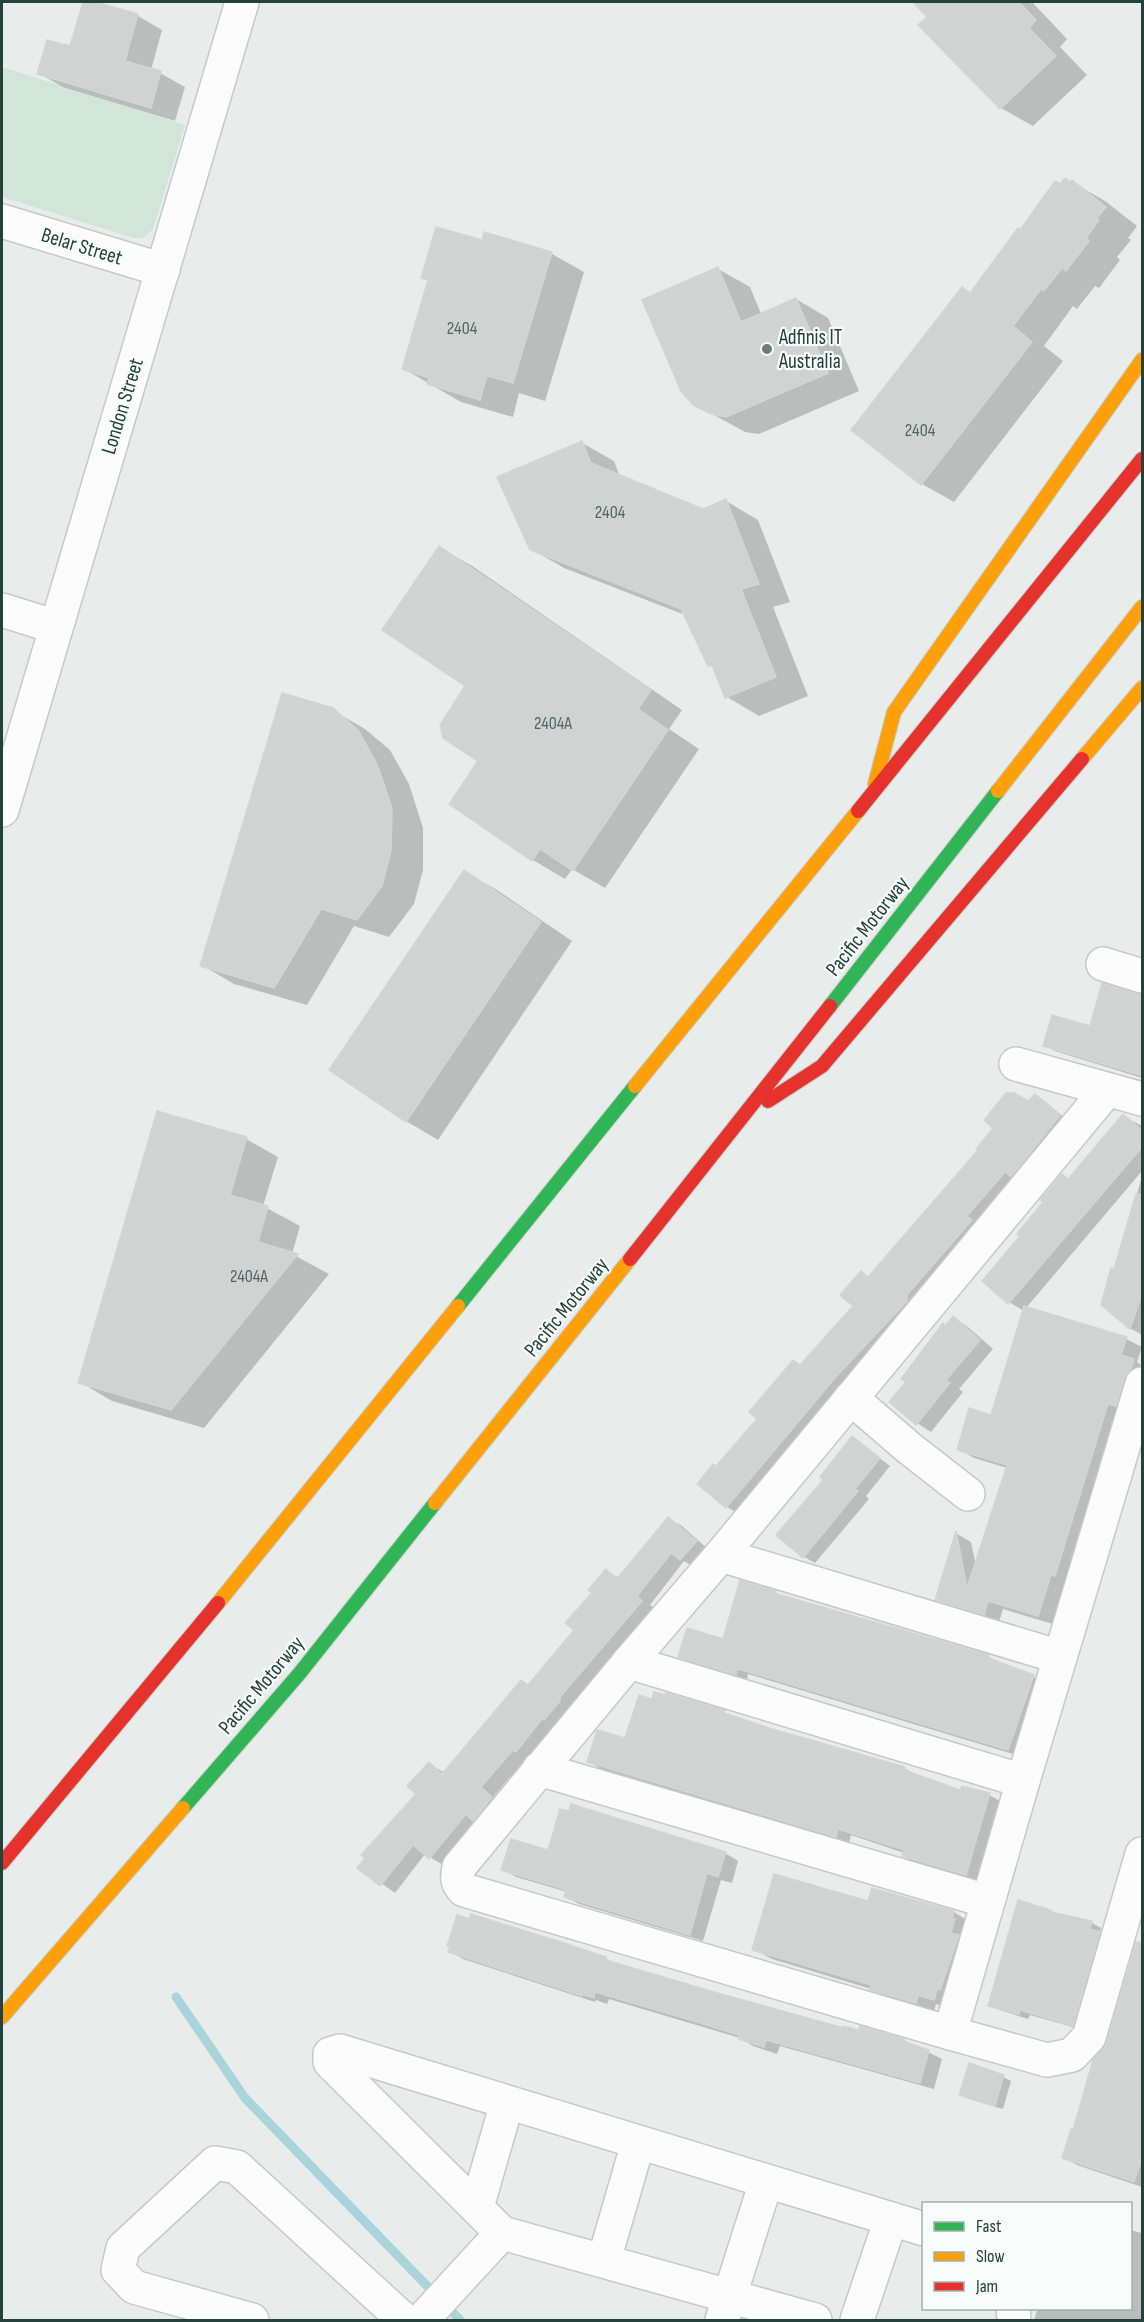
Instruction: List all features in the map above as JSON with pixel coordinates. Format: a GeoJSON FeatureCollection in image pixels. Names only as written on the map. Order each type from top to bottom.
{"type":"FeatureCollection","features":[{"type":"Feature","properties":{"kind":"highway"},"geometry":{"type":"LineString","coordinates":[[873,793],[894,712],[1143,360]]}},
{"type":"Feature","properties":{"kind":"highway"},"geometry":{"type":"LineString","coordinates":[[2,1863],[196,1629],[1143,459]]}},
{"type":"Feature","properties":{"kind":"highway","name":"Pacific Motorway"},"geometry":{"type":"LineString","coordinates":[[2,2017],[299,1674],[744,1117],[1143,607]]}},
{"type":"Feature","properties":{"kind":"highway"},"geometry":{"type":"LineString","coordinates":[[744,1117],[822,1066],[1143,688]]}},
{"type":"Feature","properties":{"kind":"street","name":"London Street"},"geometry":{"type":"LineString","coordinates":[[2,810],[242,2]]}},
{"type":"Feature","properties":{"kind":"street","name":"Belar Street"},"geometry":{"type":"LineString","coordinates":[[2,221],[163,270]]}},
{"type":"Feature","properties":{"kind":"street"},"geometry":{"type":"LineString","coordinates":[[2,610],[56,627]]}},
{"type":"Feature","properties":{"kind":"street"},"geometry":{"type":"LineString","coordinates":[[1103,964],[1143,976]]}},
{"type":"Feature","properties":{"kind":"street"},"geometry":{"type":"LineString","coordinates":[[1016,1064],[1143,1099]]}},
{"type":"Feature","properties":{"kind":"street"},"geometry":{"type":"LineString","coordinates":[[1107,1090],[721,1555],[539,1769],[459,1867],[457,1878],[458,1885],[464,1890],[1047,2060],[1072,2055],[1089,2037],[1143,1854]]}},
{"type":"Feature","properties":{"kind":"street"},"geometry":{"type":"LineString","coordinates":[[950,2033],[987,1901],[1143,1384]]}},
{"type":"Feature","properties":{"kind":"street"},"geometry":{"type":"LineString","coordinates":[[852,1398],[909,1448],[968,1494]]}},
{"type":"Feature","properties":{"kind":"street"},"geometry":{"type":"LineString","coordinates":[[721,1555],[1060,1657]]}},
{"type":"Feature","properties":{"kind":"street"},"geometry":{"type":"LineString","coordinates":[[629,1662],[1023,1781]]}},
{"type":"Feature","properties":{"kind":"street"},"geometry":{"type":"LineString","coordinates":[[539,1769],[987,1901]]}},
{"type":"Feature","properties":{"kind":"street"},"geometry":{"type":"LineString","coordinates":[[815,2320],[726,2308],[604,2260],[502,2233],[330,2062],[330,2054],[340,2050],[922,2228]]}},
{"type":"Feature","properties":{"kind":"street"},"geometry":{"type":"LineString","coordinates":[[477,2207],[507,2103]]}},
{"type":"Feature","properties":{"kind":"street"},"geometry":{"type":"LineString","coordinates":[[604,2260],[638,2143]]}},
{"type":"Feature","properties":{"kind":"street"},"geometry":{"type":"LineString","coordinates":[[252,2320],[134,2287],[118,2270],[123,2248],[214,2163],[237,2167],[418,2317],[452,2287],[502,2233]]}},
{"type":"Feature","properties":{"kind":"street"},"geometry":{"type":"LineString","coordinates":[[726,2308],[766,2182]]}},
{"type":"Feature","properties":{"kind":"street"},"geometry":{"type":"LineString","coordinates":[[857,2320],[891,2219]]}},
{"type":"Feature","properties":{"kind":"green space"},"geometry":{"type":"Polygon","coordinates":[[[2,67],[185,125],[153,229],[143,238],[134,238],[2,197],[2,67]]]}},
{"type":"Feature","properties":{"kind":"building"},"geometry":{"type":"Polygon","coordinates":[[[83,2],[96,2],[138,14],[125,61],[161,71],[151,108],[37,74],[47,40],[70,46],[83,2]]]}},
{"type":"Feature","properties":{"kind":"building"},"geometry":{"type":"Polygon","coordinates":[[[913,2],[1019,2],[1036,20],[1029,28],[1056,56],[1000,109],[918,25],[927,17],[913,2]]]}},
{"type":"Feature","properties":{"kind":"building"},"geometry":{"type":"Polygon","coordinates":[[[1065,178],[1070,182],[1072,180],[1106,207],[1086,238],[1089,241],[1066,271],[1062,268],[1044,291],[1041,289],[1013,326],[1032,342],[921,485],[851,430],[962,287],[970,293],[1055,181],[1060,184],[1065,178]]]}},
{"type":"Feature","properties":{"kind":"building"},"geometry":{"type":"Polygon","coordinates":[[[436,227],[482,240],[484,232],[552,252],[513,383],[487,376],[480,400],[427,384],[429,378],[402,369],[428,280],[421,278],[436,227]]]}},
{"type":"Feature","properties":{"kind":"building"},"geometry":{"type":"Polygon","coordinates":[[[718,267],[741,322],[796,298],[828,373],[726,417],[711,414],[693,405],[681,391],[642,300],[718,267]]]}},
{"type":"Feature","properties":{"kind":"building"},"geometry":{"type":"Polygon","coordinates":[[[582,441],[591,463],[703,509],[726,499],[759,584],[741,589],[776,677],[725,698],[712,665],[708,666],[681,609],[530,550],[497,477],[582,441]]]}},
{"type":"Feature","properties":{"kind":"building"},"geometry":{"type":"Polygon","coordinates":[[[439,546],[651,690],[638,709],[668,730],[573,871],[540,849],[532,861],[449,804],[478,761],[443,738],[440,725],[465,686],[382,630],[439,546]]]}},
{"type":"Feature","properties":{"kind":"building"},"geometry":{"type":"Polygon","coordinates":[[[282,693],[333,708],[358,730],[377,764],[392,808],[391,851],[382,886],[357,920],[321,909],[274,988],[200,966],[282,693]]]}},
{"type":"Feature","properties":{"kind":"building"},"geometry":{"type":"Polygon","coordinates":[[[464,870],[541,922],[406,1122],[329,1070],[464,870]]]}},
{"type":"Feature","properties":{"kind":"building"},"geometry":{"type":"Polygon","coordinates":[[[1102,983],[1143,994],[1143,1076],[1043,1046],[1052,1015],[1090,1026],[1102,983]]]}},
{"type":"Feature","properties":{"kind":"building"},"geometry":{"type":"Polygon","coordinates":[[[1006,1093],[1014,1093],[1028,1101],[1035,1094],[1060,1115],[1011,1177],[1005,1172],[967,1216],[972,1220],[907,1295],[907,1301],[834,1379],[726,1508],[697,1484],[713,1464],[716,1466],[757,1419],[749,1412],[793,1360],[800,1365],[853,1306],[840,1295],[861,1271],[868,1277],[978,1150],[976,1149],[993,1128],[984,1120],[1006,1093]]]}},
{"type":"Feature","properties":{"kind":"building"},"geometry":{"type":"Polygon","coordinates":[[[157,1111],[247,1137],[230,1195],[268,1206],[258,1242],[298,1254],[171,1410],[78,1383],[157,1111]]]}},
{"type":"Feature","properties":{"kind":"building"},"geometry":{"type":"Polygon","coordinates":[[[1123,1114],[1143,1131],[1143,1146],[1008,1304],[982,1281],[1020,1236],[1017,1234],[1043,1202],[1040,1200],[1062,1174],[1068,1179],[1123,1114]]]}},
{"type":"Feature","properties":{"kind":"building"},"geometry":{"type":"Polygon","coordinates":[[[1136,1194],[1143,1195],[1143,1291],[1130,1329],[1101,1305],[1136,1194]]]}},
{"type":"Feature","properties":{"kind":"building"},"geometry":{"type":"Polygon","coordinates":[[[1024,1306],[1127,1337],[1121,1355],[1134,1359],[1124,1379],[1116,1406],[1108,1404],[1055,1576],[1051,1575],[1038,1616],[988,1601],[984,1615],[935,1600],[956,1531],[967,1588],[1007,1465],[957,1450],[969,1408],[991,1415],[1024,1306]]]}},
{"type":"Feature","properties":{"kind":"building"},"geometry":{"type":"Polygon","coordinates":[[[953,1316],[980,1340],[946,1380],[950,1383],[916,1425],[889,1402],[906,1382],[901,1379],[943,1323],[945,1326],[953,1316]]]}},
{"type":"Feature","properties":{"kind":"building"},"geometry":{"type":"Polygon","coordinates":[[[852,1436],[880,1458],[855,1489],[858,1491],[803,1558],[776,1535],[823,1480],[820,1477],[852,1436]]]}},
{"type":"Feature","properties":{"kind":"building"},"geometry":{"type":"Polygon","coordinates":[[[668,1517],[697,1541],[680,1560],[671,1553],[637,1596],[642,1601],[560,1697],[560,1701],[544,1720],[542,1719],[516,1752],[513,1750],[481,1787],[492,1797],[473,1821],[466,1814],[429,1859],[413,1845],[380,1886],[357,1868],[365,1858],[361,1855],[416,1794],[407,1786],[429,1762],[442,1774],[521,1680],[528,1685],[574,1630],[565,1623],[592,1593],[588,1590],[606,1569],[617,1579],[668,1517]]]}},
{"type":"Feature","properties":{"kind":"building"},"geometry":{"type":"Polygon","coordinates":[[[740,1580],[776,1591],[774,1593],[989,1655],[988,1658],[1034,1675],[1008,1750],[742,1670],[737,1669],[736,1675],[678,1657],[687,1628],[723,1639],[740,1580]]]}},
{"type":"Feature","properties":{"kind":"building"},"geometry":{"type":"Polygon","coordinates":[[[654,1692],[666,1695],[666,1693],[725,1710],[724,1713],[769,1728],[905,1767],[904,1770],[960,1790],[962,1786],[990,1793],[966,1875],[902,1856],[904,1850],[838,1829],[836,1837],[587,1762],[597,1730],[625,1738],[639,1695],[652,1699],[654,1692]]]}},
{"type":"Feature","properties":{"kind":"building"},"geometry":{"type":"Polygon","coordinates":[[[571,1804],[726,1852],[718,1877],[707,1873],[690,1935],[564,1897],[566,1890],[501,1870],[511,1839],[548,1850],[560,1809],[569,1811],[571,1804]]]}},
{"type":"Feature","properties":{"kind":"building"},"geometry":{"type":"Polygon","coordinates":[[[774,1874],[868,1901],[872,1888],[954,1911],[952,1918],[955,1919],[951,1933],[959,1935],[940,1990],[937,1989],[934,2000],[918,1995],[916,2003],[870,1990],[871,1985],[752,1950],[774,1874]]]}},
{"type":"Feature","properties":{"kind":"building"},"geometry":{"type":"Polygon","coordinates":[[[1018,1900],[1051,1910],[1051,1912],[1092,1921],[1090,1929],[1100,1932],[1073,2026],[1020,2010],[1019,2014],[988,2006],[1018,1900]]]}},
{"type":"Feature","properties":{"kind":"building"},"geometry":{"type":"Polygon","coordinates":[[[471,1914],[606,1957],[606,1960],[714,1992],[844,2028],[844,2026],[858,2030],[860,2026],[904,2039],[903,2041],[929,2050],[920,2083],[766,2040],[764,2047],[738,2039],[739,2035],[680,2017],[595,1992],[594,1998],[582,1994],[582,1996],[448,1952],[450,1947],[447,1946],[457,1915],[469,1919],[471,1914]]]}},
{"type":"Feature","properties":{"kind":"building"},"geometry":{"type":"Polygon","coordinates":[[[1136,1942],[1143,1943],[1143,2156],[1134,2182],[1062,2158],[1071,2129],[1073,2130],[1093,2060],[1107,2042],[1136,1942]]]}},
{"type":"Feature","properties":{"kind":"building"},"geometry":{"type":"Polygon","coordinates":[[[969,2063],[1004,2075],[995,2106],[959,2095],[969,2063]]]}},
{"type":"Feature","properties":{"kind":"waterway"},"geometry":{"type":"LineString","coordinates":[[176,1997],[245,2098],[460,2320]]}},
{"type":"Feature","properties":{"kind":"traffic: fast"},"geometry":{"type":"LineString","coordinates":[[830,1006],[998,791]]}},
{"type":"Feature","properties":{"kind":"traffic: fast"},"geometry":{"type":"LineString","coordinates":[[458,1306],[635,1086]]}},
{"type":"Feature","properties":{"kind":"traffic: fast"},"geometry":{"type":"LineString","coordinates":[[183,1808],[299,1674],[435,1503]]}},
{"type":"Feature","properties":{"kind":"traffic: slow"},"geometry":{"type":"LineString","coordinates":[[875,784],[894,712],[1142,360]]}},
{"type":"Feature","properties":{"kind":"traffic: slow"},"geometry":{"type":"LineString","coordinates":[[998,791],[1142,607]]}},
{"type":"Feature","properties":{"kind":"traffic: slow"},"geometry":{"type":"LineString","coordinates":[[1082,759],[1142,688]]}},
{"type":"Feature","properties":{"kind":"traffic: slow"},"geometry":{"type":"LineString","coordinates":[[635,1086],[858,811]]}},
{"type":"Feature","properties":{"kind":"traffic: slow"},"geometry":{"type":"LineString","coordinates":[[435,1503],[630,1259]]}},
{"type":"Feature","properties":{"kind":"traffic: slow"},"geometry":{"type":"LineString","coordinates":[[218,1603],[458,1306]]}},
{"type":"Feature","properties":{"kind":"traffic: slow"},"geometry":{"type":"LineString","coordinates":[[2,2017],[183,1808]]}},
{"type":"Feature","properties":{"kind":"traffic: jam"},"geometry":{"type":"LineString","coordinates":[[858,811],[1142,459]]}},
{"type":"Feature","properties":{"kind":"traffic: jam"},"geometry":{"type":"LineString","coordinates":[[768,1101],[822,1066],[1082,759]]}},
{"type":"Feature","properties":{"kind":"traffic: jam"},"geometry":{"type":"LineString","coordinates":[[630,1259],[830,1006]]}},
{"type":"Feature","properties":{"kind":"traffic: jam"},"geometry":{"type":"LineString","coordinates":[[2,1863],[218,1603]]}},
{"type":"Feature","properties":{"kind":"place","name":"Adfinis IT Australia"},"geometry":{"type":"Point","coordinates":[767,349]}}]}
